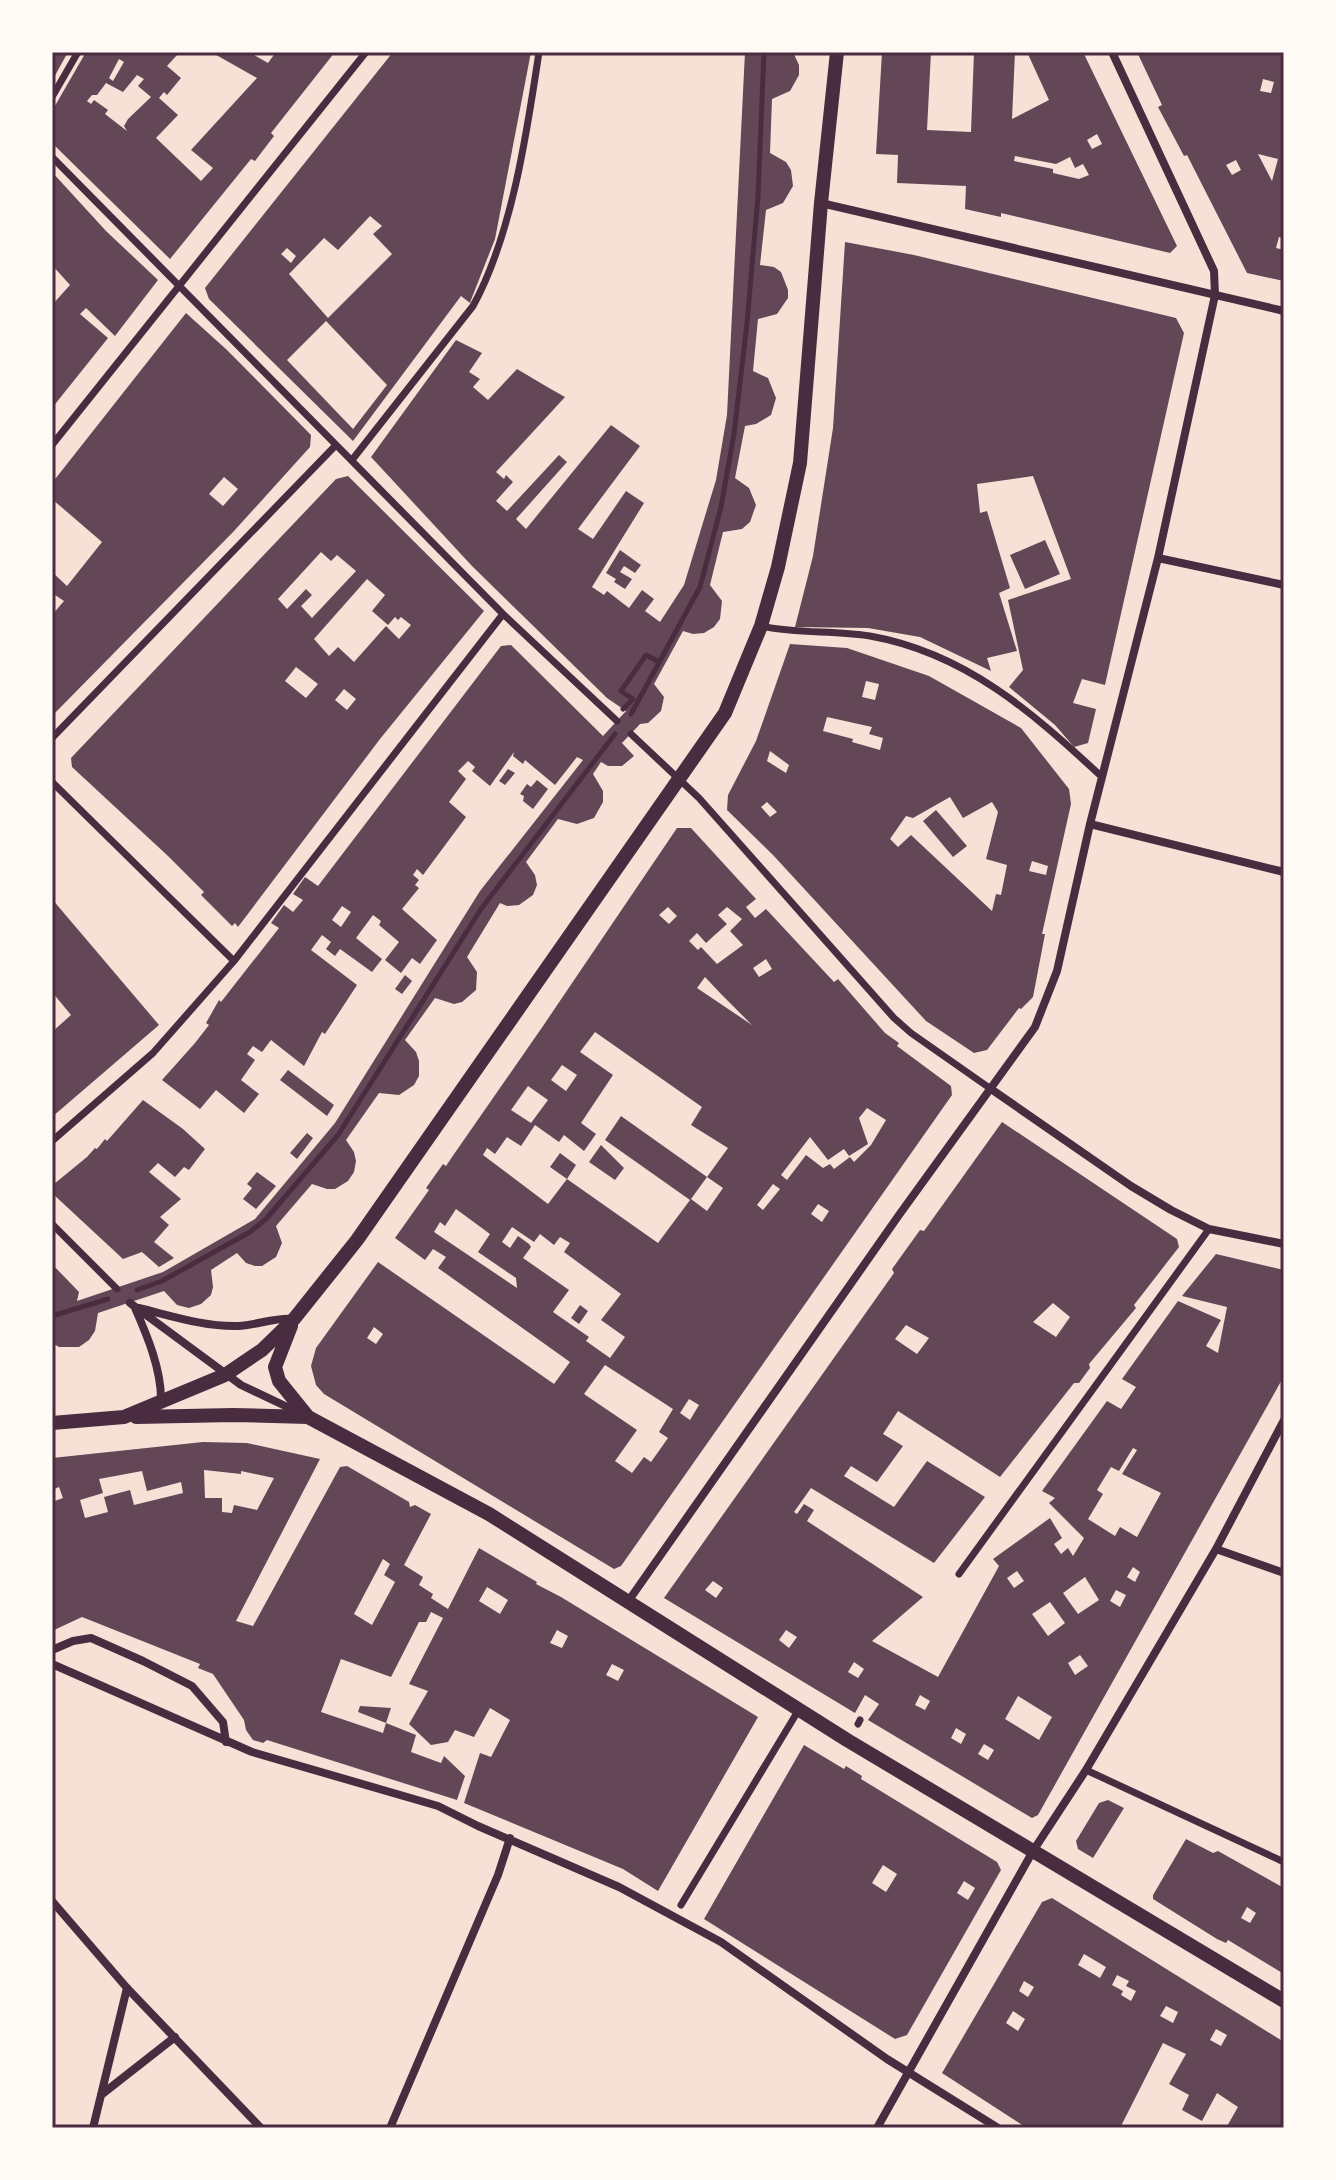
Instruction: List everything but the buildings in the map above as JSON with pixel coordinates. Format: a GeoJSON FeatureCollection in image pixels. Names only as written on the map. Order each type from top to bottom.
{"type":"FeatureCollection","features":[{"type":"Feature","properties":{"kind":"street"},"geometry":{"type":"LineString","coordinates":[[52,97],[78,52]]}},
{"type":"Feature","properties":{"kind":"street"},"geometry":{"type":"LineString","coordinates":[[52,445],[366,52]]}},
{"type":"Feature","properties":{"kind":"street"},"geometry":{"type":"LineString","coordinates":[[352,460],[473,306],[485,284],[519,167],[539,52]]}},
{"type":"Feature","properties":{"kind":"street"},"geometry":{"type":"LineString","coordinates":[[124,1417],[225,1375],[262,1350],[294,1319],[357,1240],[725,713],[761,626],[778,567],[800,463],[837,52]]}},
{"type":"Feature","properties":{"kind":"street"},"geometry":{"type":"LineString","coordinates":[[627,1603],[890,1227],[1035,1027],[1057,971],[1090,824],[1158,558],[1215,295],[1214,271],[1112,52]]}},
{"type":"Feature","properties":{"kind":"street"},"geometry":{"type":"LineString","coordinates":[[52,157],[503,614],[617,722]]}},
{"type":"Feature","properties":{"kind":"street"},"geometry":{"type":"LineString","coordinates":[[821,203],[1284,311]]}},
{"type":"Feature","properties":{"kind":"street"},"geometry":{"type":"LineString","coordinates":[[52,738],[336,445]]}},
{"type":"Feature","properties":{"kind":"street"},"geometry":{"type":"LineString","coordinates":[[1158,558],[1284,585]]}},
{"type":"Feature","properties":{"kind":"street"},"geometry":{"type":"LineString","coordinates":[[52,1141],[153,1053],[234,961],[503,614]]}},
{"type":"Feature","properties":{"kind":"street"},"geometry":{"type":"LineString","coordinates":[[761,626],[785,631],[866,635],[904,643],[955,663],[1011,698],[1102,777]]}},
{"type":"Feature","properties":{"kind":"street"},"geometry":{"type":"LineString","coordinates":[[631,734],[680,779],[894,1018],[911,1033],[1131,1186],[1171,1210],[1209,1229],[1284,1244]]}},
{"type":"Feature","properties":{"kind":"street"},"geometry":{"type":"LineString","coordinates":[[52,782],[234,961]]}},
{"type":"Feature","properties":{"kind":"street"},"geometry":{"type":"LineString","coordinates":[[1090,824],[1284,872]]}},
{"type":"Feature","properties":{"kind":"street"},"geometry":{"type":"LineString","coordinates":[[52,1224],[117,1289]]}},
{"type":"Feature","properties":{"kind":"street"},"geometry":{"type":"LineString","coordinates":[[959,1574],[1209,1229]]}},
{"type":"Feature","properties":{"kind":"street"},"geometry":{"type":"LineString","coordinates":[[132,1305],[212,1326],[243,1326],[280,1317],[294,1319]]}},
{"type":"Feature","properties":{"kind":"street"},"geometry":{"type":"LineString","coordinates":[[132,1305],[241,1385],[308,1417],[489,1514],[798,1711],[1284,2001]]}},
{"type":"Feature","properties":{"kind":"street"},"geometry":{"type":"LineString","coordinates":[[132,1305],[152,1356],[161,1403]]}},
{"type":"Feature","properties":{"kind":"street"},"geometry":{"type":"LineString","coordinates":[[294,1319],[275,1367],[279,1381],[308,1417]]}},
{"type":"Feature","properties":{"kind":"street"},"geometry":{"type":"LineString","coordinates":[[52,1423],[124,1417],[308,1417]]}},
{"type":"Feature","properties":{"kind":"street"},"geometry":{"type":"LineString","coordinates":[[877,2128],[1033,1851],[1086,1770],[1216,1549],[1284,1420]]}},
{"type":"Feature","properties":{"kind":"street"},"geometry":{"type":"LineString","coordinates":[[1216,1549],[1284,1573]]}},
{"type":"Feature","properties":{"kind":"street"},"geometry":{"type":"LineString","coordinates":[[52,1650],[73,1641],[91,1638],[168,1673],[192,1686],[223,1722],[226,1742]]}},
{"type":"Feature","properties":{"kind":"street"},"geometry":{"type":"LineString","coordinates":[[52,1664],[226,1742],[286,1764],[438,1806],[619,1887],[721,1942],[909,2072],[998,2128]]}},
{"type":"Feature","properties":{"kind":"street"},"geometry":{"type":"LineString","coordinates":[[681,1905],[798,1711]]}},
{"type":"Feature","properties":{"kind":"street"},"geometry":{"type":"LineString","coordinates":[[1086,1770],[1284,1862]]}},
{"type":"Feature","properties":{"kind":"street"},"geometry":{"type":"LineString","coordinates":[[390,2128],[498,1875],[510,1838]]}},
{"type":"Feature","properties":{"kind":"street"},"geometry":{"type":"LineString","coordinates":[[52,1901],[127,1988],[261,2128]]}},
{"type":"Feature","properties":{"kind":"street"},"geometry":{"type":"LineString","coordinates":[[93,2128],[127,1988]]}},
{"type":"Feature","properties":{"kind":"street"},"geometry":{"type":"LineString","coordinates":[[101,2096],[175,2037]]}},
{"type":"Feature","properties":{"kind":"path"},"geometry":{"type":"LineString","coordinates":[[630,715],[700,587],[721,507],[734,434],[758,196],[764,52]]}},
{"type":"Feature","properties":{"kind":"path"},"geometry":{"type":"LineString","coordinates":[[136,1290],[162,1281],[250,1232],[266,1219],[338,1135],[481,909],[633,699],[621,691],[646,655],[659,662]]}},
{"type":"Feature","properties":{"kind":"path"},"geometry":{"type":"LineString","coordinates":[[52,1316],[109,1299]]}}]}
